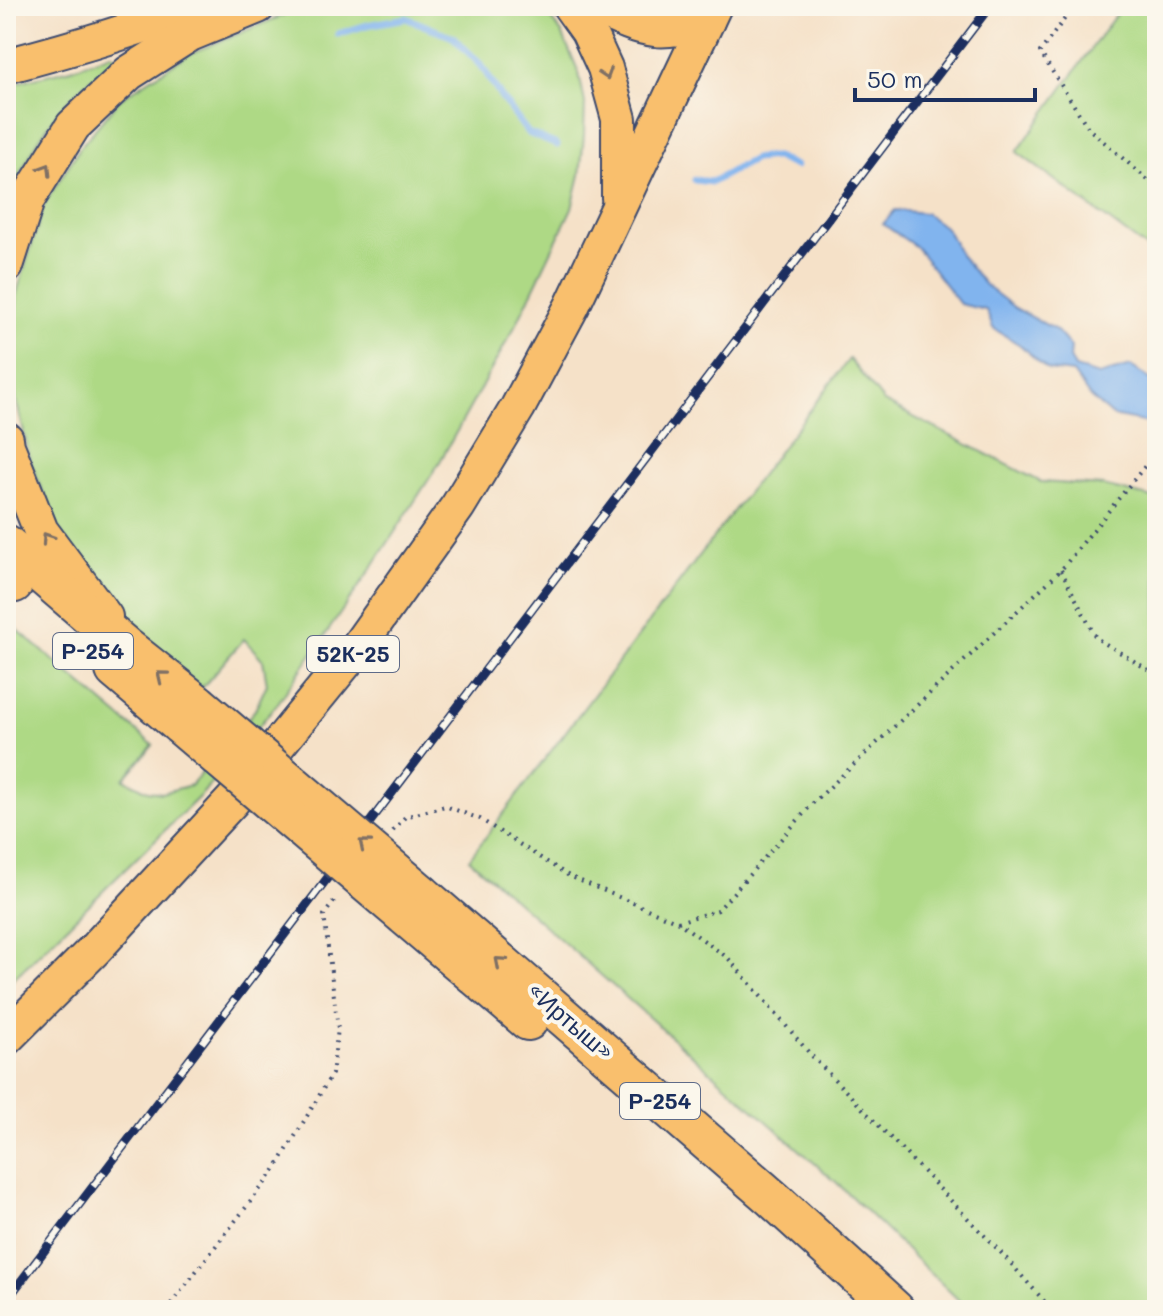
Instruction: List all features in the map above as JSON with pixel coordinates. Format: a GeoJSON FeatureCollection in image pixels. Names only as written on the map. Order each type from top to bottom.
{"type":"FeatureCollection","features":[{"type":"Feature","properties":{"kind":"highway","name":"Р-254"},"geometry":{"type":"LineString","coordinates":[[6,544],[126,647],[189,715]]}},
{"type":"Feature","properties":{"kind":"highway","name":"Р-254"},"geometry":{"type":"LineString","coordinates":[[9,580],[189,715],[414,905]]}},
{"type":"Feature","properties":{"kind":"highway","name":"«Иртыш»"},"geometry":{"type":"LineString","coordinates":[[414,905],[858,1310]]}},
{"type":"Feature","properties":{"kind":"highway","name":"«Иртыш»"},"geometry":{"type":"LineString","coordinates":[[414,905],[773,1199],[895,1310]]}},
{"type":"Feature","properties":{"kind":"main road"},"geometry":{"type":"LineString","coordinates":[[6,66],[103,39],[196,6]]}},
{"type":"Feature","properties":{"kind":"main road"},"geometry":{"type":"LineString","coordinates":[[6,266],[27,200],[73,126],[129,73],[153,57],[190,34],[258,6]]}},
{"type":"Feature","properties":{"kind":"main road"},"geometry":{"type":"LineString","coordinates":[[570,6],[588,31],[605,68],[619,119],[619,210]]}},
{"type":"Feature","properties":{"kind":"main road"},"geometry":{"type":"LineString","coordinates":[[594,6],[656,29],[683,27],[711,13]]}},
{"type":"Feature","properties":{"kind":"main road","name":"52К-25"},"geometry":{"type":"LineString","coordinates":[[6,1038],[95,949],[233,800],[357,648],[458,506],[518,407],[572,306],[711,13]]}},
{"type":"Feature","properties":{"kind":"main road"},"geometry":{"type":"LineString","coordinates":[[6,439],[41,531],[126,647]]}},
{"type":"Feature","properties":{"kind":"path"},"geometry":{"type":"LineString","coordinates":[[1074,6],[1040,52],[1089,129],[1157,188]]}},
{"type":"Feature","properties":{"kind":"path"},"geometry":{"type":"LineString","coordinates":[[678,922],[718,910],[814,802],[1061,570],[1157,451]]}},
{"type":"Feature","properties":{"kind":"path"},"geometry":{"type":"LineString","coordinates":[[1061,570],[1096,638],[1157,675]]}},
{"type":"Feature","properties":{"kind":"green space"},"geometry":{"type":"Polygon","coordinates":[[[306,6],[540,6],[562,33],[579,73],[585,103],[580,175],[572,208],[517,323],[438,465],[369,572],[278,703],[203,793],[6,986],[6,620],[153,745],[124,779],[148,791],[162,793],[191,785],[255,710],[267,684],[263,660],[244,639],[201,689],[148,639],[93,580],[58,528],[31,463],[15,395],[12,342],[18,289],[45,203],[81,146],[121,98],[189,54],[306,6]]]}},
{"type":"Feature","properties":{"kind":"green space"},"geometry":{"type":"Polygon","coordinates":[[[1122,6],[1157,6],[1157,256],[1017,152],[1122,6]]]}},
{"type":"Feature","properties":{"kind":"green space"},"geometry":{"type":"Polygon","coordinates":[[[111,54],[117,57],[112,65],[78,90],[45,130],[6,206],[6,85],[71,69],[111,54]]]}},
{"type":"Feature","properties":{"kind":"green space"},"geometry":{"type":"Polygon","coordinates":[[[849,359],[884,402],[1041,482],[1103,486],[1157,499],[1157,1310],[969,1310],[836,1182],[469,859],[849,359]]]}},
{"type":"Feature","properties":{"kind":"water"},"geometry":{"type":"Polygon","coordinates":[[[895,210],[925,213],[946,228],[961,256],[985,285],[1015,308],[1056,330],[1071,347],[1070,358],[1075,368],[1099,375],[1131,366],[1157,384],[1157,412],[1148,423],[1112,416],[1090,397],[1073,373],[1048,370],[1020,345],[993,328],[986,310],[960,304],[916,247],[883,224],[895,210]]]}},
{"type":"Feature","properties":{"kind":"waterway"},"geometry":{"type":"LineString","coordinates":[[338,34],[406,18],[453,37],[481,65],[528,133],[557,145]]}},
{"type":"Feature","properties":{"kind":"waterway"},"geometry":{"type":"LineString","coordinates":[[695,180],[712,182],[754,159],[775,157],[795,166]]}},
{"type":"Feature","properties":{"kind":"railway"},"geometry":{"type":"LineString","coordinates":[[6,1301],[990,6]]}}]}
